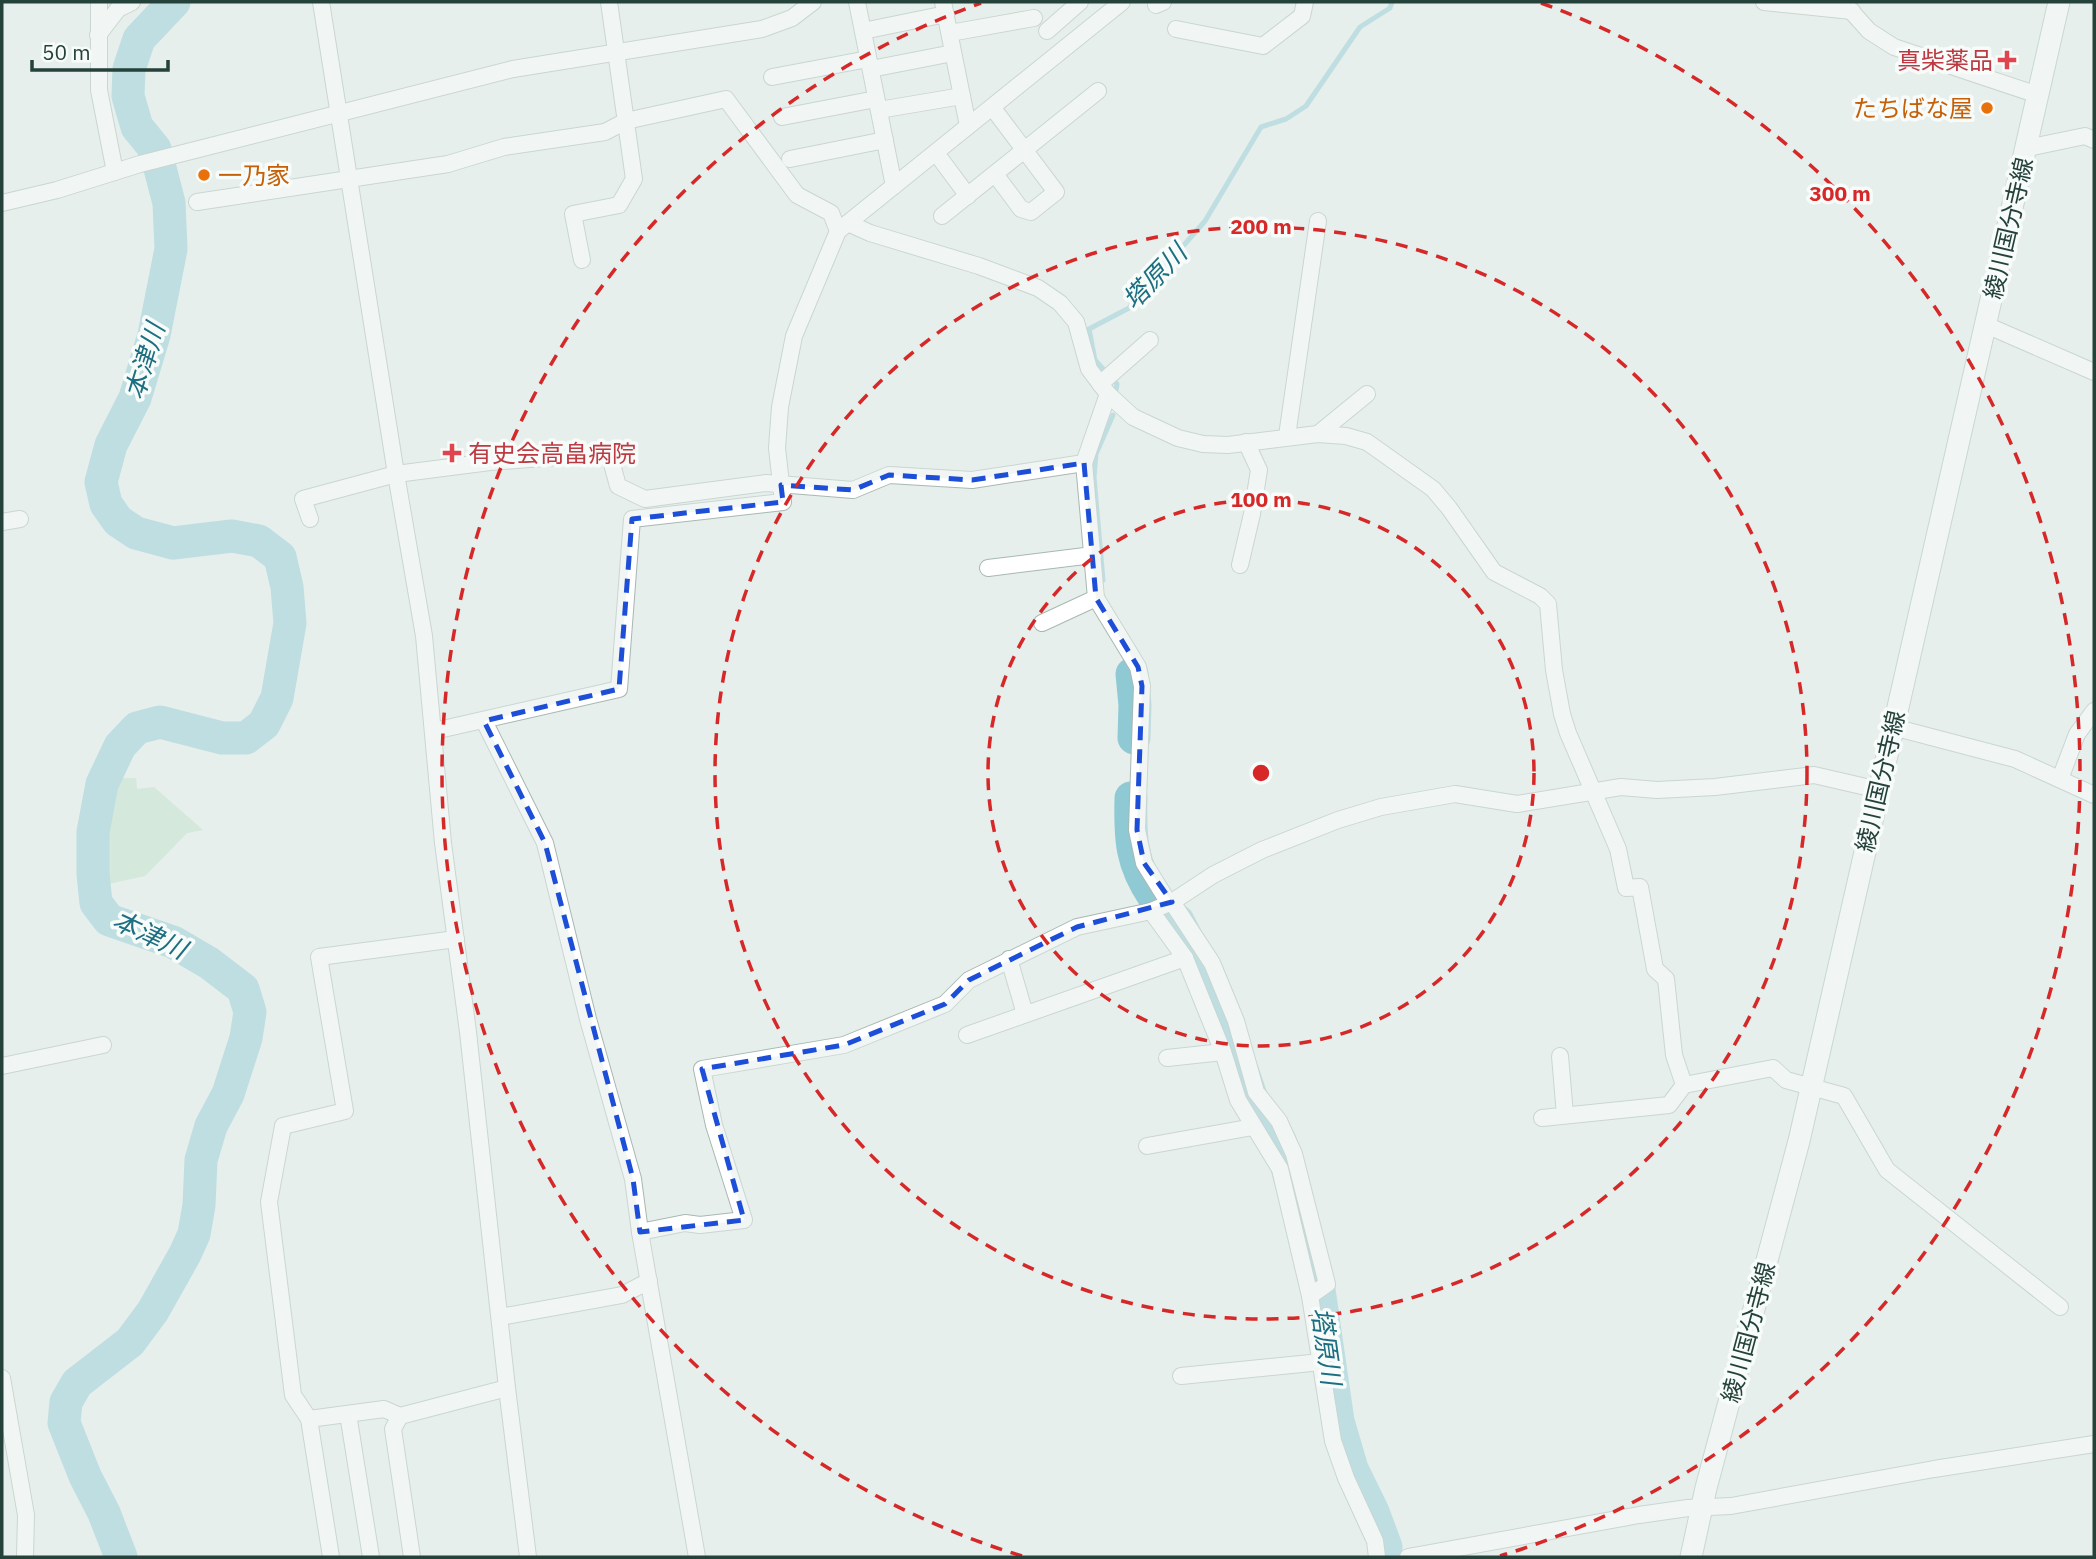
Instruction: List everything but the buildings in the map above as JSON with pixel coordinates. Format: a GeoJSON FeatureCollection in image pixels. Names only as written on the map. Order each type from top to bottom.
{"type":"FeatureCollection","features":[{"type":"Feature","properties":{"kind":"main road","name":"綾川国分寺線"},"geometry":{"type":"LineString","coordinates":[[1691,1557],[1796,1154],[2059,2]]}},
{"type":"Feature","properties":{"kind":"street"},"geometry":{"type":"LineString","coordinates":[[99,2],[99,90],[115,172]]}},
{"type":"Feature","properties":{"kind":"street"},"geometry":{"type":"LineString","coordinates":[[98,35],[118,9],[132,2]]}},
{"type":"Feature","properties":{"kind":"street"},"geometry":{"type":"LineString","coordinates":[[321,2],[424,636],[443,843],[528,1557]]}},
{"type":"Feature","properties":{"kind":"street"},"geometry":{"type":"LineString","coordinates":[[582,260],[573,214],[620,205],[634,179],[609,2]]}},
{"type":"Feature","properties":{"kind":"street"},"geometry":{"type":"LineString","coordinates":[[2,203],[57,190],[140,164],[513,69],[762,29],[792,18],[813,2]]}},
{"type":"Feature","properties":{"kind":"street"},"geometry":{"type":"LineString","coordinates":[[857,2],[894,186]]}},
{"type":"Feature","properties":{"kind":"street"},"geometry":{"type":"LineString","coordinates":[[1047,31],[1080,2]]}},
{"type":"Feature","properties":{"kind":"street"},"geometry":{"type":"LineString","coordinates":[[434,731],[619,689],[632,519],[783,502],[777,448],[794,336],[843,227],[1122,2]]}},
{"type":"Feature","properties":{"kind":"street"},"geometry":{"type":"LineString","coordinates":[[1176,29],[1263,46],[1302,16],[1305,2]]}},
{"type":"Feature","properties":{"kind":"street"},"geometry":{"type":"LineString","coordinates":[[1764,2],[1847,6],[1869,31],[1894,47],[2038,95]]}},
{"type":"Feature","properties":{"kind":"street"},"geometry":{"type":"LineString","coordinates":[[863,31],[944,8],[968,126]]}},
{"type":"Feature","properties":{"kind":"street"},"geometry":{"type":"LineString","coordinates":[[950,33],[1034,18]]}},
{"type":"Feature","properties":{"kind":"street"},"geometry":{"type":"LineString","coordinates":[[772,77],[953,53]]}},
{"type":"Feature","properties":{"kind":"street"},"geometry":{"type":"LineString","coordinates":[[942,216],[1098,91]]}},
{"type":"Feature","properties":{"kind":"street"},"geometry":{"type":"LineString","coordinates":[[782,117],[962,96]]}},
{"type":"Feature","properties":{"kind":"street"},"geometry":{"type":"LineString","coordinates":[[197,202],[448,164],[504,147],[605,132],[626,121],[726,99],[797,195],[831,213],[843,227],[979,267],[1038,288],[1060,303],[1076,322],[1089,369],[1133,417],[1178,438],[1203,444],[1228,445],[1318,434],[1346,436],[1367,442],[1433,489],[1494,572],[1540,596],[1548,604],[1553,670],[1562,714],[1618,849],[1626,888],[1640,887],[1655,969],[1666,979],[1674,1055],[1684,1085]]}},
{"type":"Feature","properties":{"kind":"street"},"geometry":{"type":"LineString","coordinates":[[992,107],[1056,192],[1031,212],[1021,209],[995,174]]}},
{"type":"Feature","properties":{"kind":"street"},"geometry":{"type":"LineString","coordinates":[[2027,148],[2085,136],[2094,140]]}},
{"type":"Feature","properties":{"kind":"street"},"geometry":{"type":"LineString","coordinates":[[790,159],[885,140]]}},
{"type":"Feature","properties":{"kind":"street"},"geometry":{"type":"LineString","coordinates":[[936,152],[968,195]]}},
{"type":"Feature","properties":{"kind":"street"},"geometry":{"type":"LineString","coordinates":[[1286,436],[1318,221]]}},
{"type":"Feature","properties":{"kind":"street"},"geometry":{"type":"LineString","coordinates":[[1986,325],[2094,372]]}},
{"type":"Feature","properties":{"kind":"street"},"geometry":{"type":"LineString","coordinates":[[1150,340],[1115,370],[1103,387],[1084,463],[1096,598],[1138,667],[1142,686],[1137,830],[1144,863],[1212,963],[1236,1021],[1256,1092],[1279,1121],[1294,1154],[1327,1284],[1310,1296]]}},
{"type":"Feature","properties":{"kind":"street"},"geometry":{"type":"LineString","coordinates":[[1318,434],[1367,394]]}},
{"type":"Feature","properties":{"kind":"street"},"geometry":{"type":"LineString","coordinates":[[1240,565],[1259,470],[1246,442]]}},
{"type":"Feature","properties":{"kind":"street"},"geometry":{"type":"LineString","coordinates":[[310,519],[303,499],[396,474],[490,462],[609,453],[618,486],[645,499],[766,483],[853,491],[889,475],[972,480],[1084,463]]}},
{"type":"Feature","properties":{"kind":"street"},"geometry":{"type":"LineString","coordinates":[[2,522],[20,519]]}},
{"type":"Feature","properties":{"kind":"street"},"geometry":{"type":"LineString","coordinates":[[988,568],[1093,555]]}},
{"type":"Feature","properties":{"kind":"street"},"geometry":{"type":"LineString","coordinates":[[1042,623],[1096,598]]}},
{"type":"Feature","properties":{"kind":"street"},"geometry":{"type":"LineString","coordinates":[[2060,779],[2077,734],[2094,711]]}},
{"type":"Feature","properties":{"kind":"street"},"geometry":{"type":"LineString","coordinates":[[484,721],[545,843],[587,1019],[633,1179],[697,1557]]}},
{"type":"Feature","properties":{"kind":"street"},"geometry":{"type":"LineString","coordinates":[[1893,727],[2015,759],[2094,795]]}},
{"type":"Feature","properties":{"kind":"street"},"geometry":{"type":"LineString","coordinates":[[640,1232],[685,1223],[700,1225],[744,1220],[713,1125],[702,1069],[844,1045],[945,1004],[969,980],[1077,927],[1151,911],[1172,902],[1213,875],[1262,850],[1338,820],[1381,807],[1455,794],[1517,804],[1622,787],[1657,790],[1715,787],[1814,775],[1878,790]]}},
{"type":"Feature","properties":{"kind":"street"},"geometry":{"type":"LineString","coordinates":[[1151,911],[1185,958],[1223,1052],[1238,1100],[1280,1169],[1310,1296],[1333,1441],[1346,1478],[1375,1541],[1377,1557]]}},
{"type":"Feature","properties":{"kind":"street"},"geometry":{"type":"LineString","coordinates":[[331,1557],[309,1419],[293,1395],[270,1202],[283,1126],[345,1111],[320,957],[456,939]]}},
{"type":"Feature","properties":{"kind":"street"},"geometry":{"type":"LineString","coordinates":[[967,1035],[1185,958]]}},
{"type":"Feature","properties":{"kind":"street"},"geometry":{"type":"LineString","coordinates":[[1009,959],[1025,1014]]}},
{"type":"Feature","properties":{"kind":"street"},"geometry":{"type":"LineString","coordinates":[[2,1066],[103,1045]]}},
{"type":"Feature","properties":{"kind":"street"},"geometry":{"type":"LineString","coordinates":[[1167,1058],[1223,1052]]}},
{"type":"Feature","properties":{"kind":"street"},"geometry":{"type":"LineString","coordinates":[[1560,1056],[1565,1115]]}},
{"type":"Feature","properties":{"kind":"street"},"geometry":{"type":"LineString","coordinates":[[1542,1118],[1669,1105],[1684,1085],[1773,1068],[1786,1080],[1844,1096],[1887,1170],[2060,1307]]}},
{"type":"Feature","properties":{"kind":"street"},"geometry":{"type":"LineString","coordinates":[[1264,1141],[1279,1121]]}},
{"type":"Feature","properties":{"kind":"street"},"geometry":{"type":"LineString","coordinates":[[1147,1146],[1253,1127]]}},
{"type":"Feature","properties":{"kind":"street"},"geometry":{"type":"LineString","coordinates":[[500,1317],[622,1295],[649,1281]]}},
{"type":"Feature","properties":{"kind":"street"},"geometry":{"type":"LineString","coordinates":[[1181,1376],[1321,1362]]}},
{"type":"Feature","properties":{"kind":"street"},"geometry":{"type":"LineString","coordinates":[[2,1378],[26,1514],[24,1557]]}},
{"type":"Feature","properties":{"kind":"street"},"geometry":{"type":"LineString","coordinates":[[309,1419],[384,1409],[400,1416],[507,1388]]}},
{"type":"Feature","properties":{"kind":"street"},"geometry":{"type":"LineString","coordinates":[[348,1414],[371,1557]]}},
{"type":"Feature","properties":{"kind":"street"},"geometry":{"type":"LineString","coordinates":[[400,1416],[393,1429],[412,1557]]}},
{"type":"Feature","properties":{"kind":"street"},"geometry":{"type":"LineString","coordinates":[[1408,1557],[1639,1515],[1731,1506],[1934,1469],[2094,1444]]}},
{"type":"Feature","properties":{"kind":"highlighted area"},"geometry":{"type":"Polygon","coordinates":[[[1084,463],[1096,598],[1138,667],[1142,686],[1137,830],[1144,863],[1172,902],[1077,927],[969,980],[945,1004],[844,1045],[702,1069],[744,1220],[640,1232],[633,1179],[545,843],[484,721],[619,689],[632,519],[783,502],[781,485],[853,490],[889,475],[972,480],[1084,463]]]}},
{"type":"Feature","properties":{"kind":"green space"},"geometry":{"type":"Polygon","coordinates":[[[117,778],[136,778],[137,789],[154,787],[203,830],[187,833],[145,876],[108,884],[106,824],[117,778]]]}},
{"type":"Feature","properties":{"kind":"waterway","name":"本津川"},"geometry":{"type":"LineString","coordinates":[[121,1557],[64,1423],[66,1402],[77,1383],[130,1342],[153,1311],[185,1254],[194,1234],[199,1205],[201,1160],[211,1126],[228,1094],[246,1038],[250,1012],[243,989],[209,963],[173,942],[109,920],[96,903],[93,832],[102,784],[120,746],[137,728],[160,722],[222,738],[246,738],[264,724],[277,698],[290,623],[287,587],[280,557],[259,541],[232,536],[173,543],[136,533],[118,521],[106,504],[101,482],[111,445],[135,398],[154,335],[171,249],[169,203],[155,149],[137,127],[128,96],[129,69],[139,39],[174,2]]}},
{"type":"Feature","properties":{"kind":"waterway","name":"塔原川"},"geometry":{"type":"LineString","coordinates":[[1115,396],[1117,384],[1095,360],[1089,329],[1129,308],[1205,221],[1261,127],[1286,119],[1306,106],[1360,27],[1390,8],[1392,2]]}},
{"type":"Feature","properties":{"kind":"waterway","name":"塔原川"},"geometry":{"type":"LineString","coordinates":[[1103,580],[1094,477],[1096,454],[1113,415]]}},
{"type":"Feature","properties":{"kind":"waterway","name":"塔原川"},"geometry":{"type":"LineString","coordinates":[[1132,674],[1134,738]]}},
{"type":"Feature","properties":{"kind":"waterway","name":"塔原川"},"geometry":{"type":"LineString","coordinates":[[1131,798],[1131,826],[1136,862],[1154,897]]}},
{"type":"Feature","properties":{"kind":"waterway","name":"塔原川"},"geometry":{"type":"LineString","coordinates":[[1178,921],[1217,998],[1252,1099],[1267,1120]]}},
{"type":"Feature","properties":{"kind":"waterway","name":"塔原川"},"geometry":{"type":"LineString","coordinates":[[1280,1141],[1318,1283],[1338,1421],[1352,1469],[1386,1547]]}},
{"type":"Feature","properties":{"kind":"place","name":"真柴薬品"},"geometry":{"type":"Point","coordinates":[2007,60]}},
{"type":"Feature","properties":{"kind":"place","name":"たちばな屋"},"geometry":{"type":"Point","coordinates":[1987,108]}},
{"type":"Feature","properties":{"kind":"place","name":"一乃家"},"geometry":{"type":"Point","coordinates":[204,175]}},
{"type":"Feature","properties":{"kind":"place","name":"有史会高畠病院"},"geometry":{"type":"Point","coordinates":[452,453]}}]}
